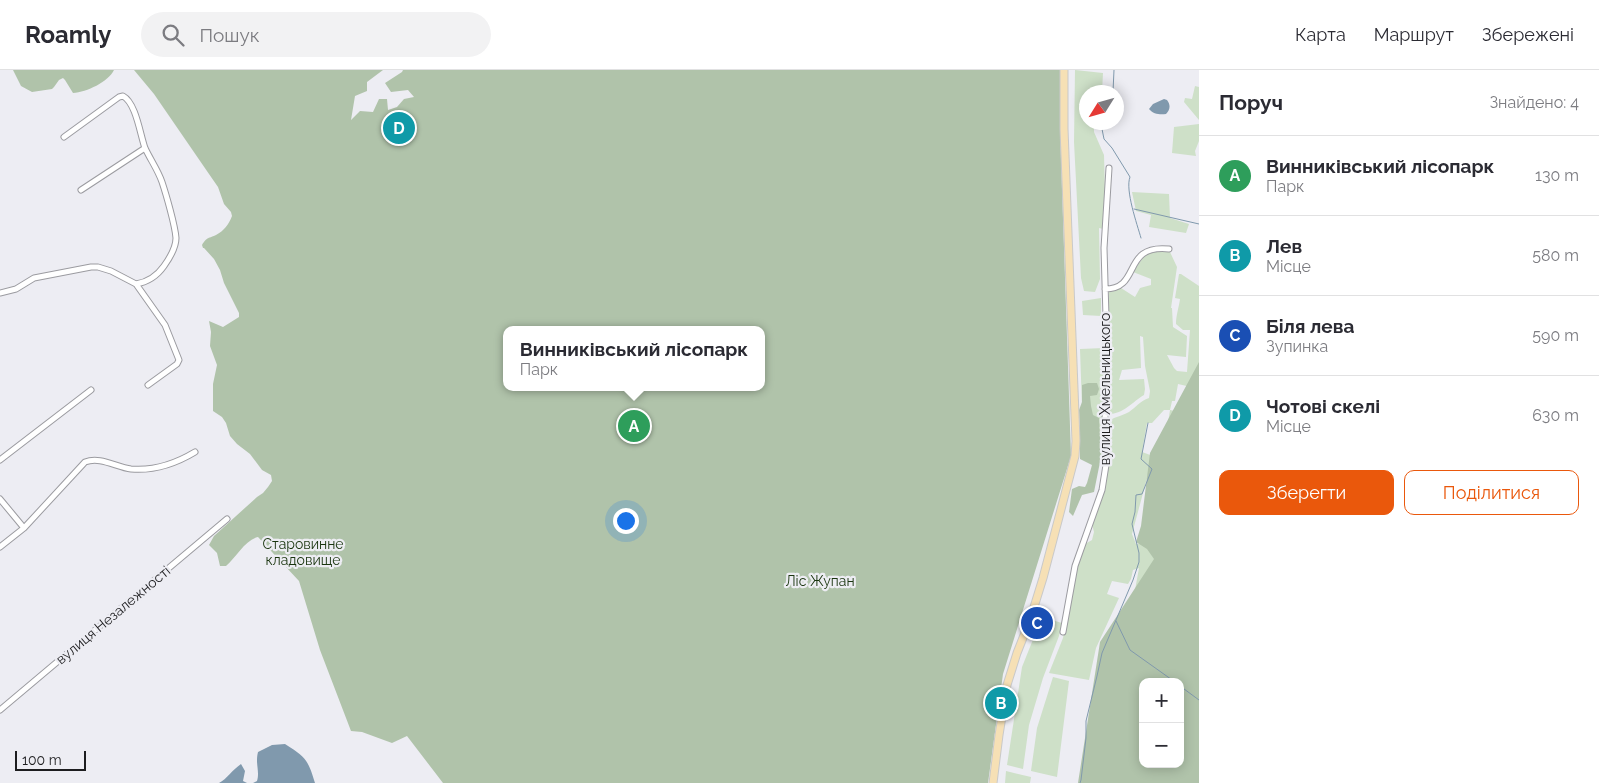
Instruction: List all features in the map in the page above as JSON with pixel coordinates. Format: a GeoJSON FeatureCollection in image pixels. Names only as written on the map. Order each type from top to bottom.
{"type":"FeatureCollection","features":[{"type":"Feature","properties":{"kind":"main road"},"geometry":{"type":"LineString","coordinates":[[993,783],[1007,685],[1041,587],[1075,456],[1064,70]]}},
{"type":"Feature","properties":{"kind":"street"},"geometry":{"type":"LineString","coordinates":[[64,137],[119,97],[123,96],[128,99],[139,126],[145,148],[162,182],[176,238],[174,247],[161,270],[148,280],[136,284]]}},
{"type":"Feature","properties":{"kind":"street"},"geometry":{"type":"LineString","coordinates":[[81,190],[145,148]]}},
{"type":"Feature","properties":{"kind":"street","name":"вулиця Хмельницького"},"geometry":{"type":"LineString","coordinates":[[1062,632],[1075,566],[1104,481],[1107,450],[1105,418],[1106,289],[1104,248],[1109,168]]}},
{"type":"Feature","properties":{"kind":"street"},"geometry":{"type":"LineString","coordinates":[[1106,289],[1114,289],[1122,285],[1143,253],[1158,248],[1169,249]]}},
{"type":"Feature","properties":{"kind":"street"},"geometry":{"type":"LineString","coordinates":[[0,293],[16,290],[34,278],[91,267],[111,271],[136,284],[165,325],[179,360],[177,364],[148,385]]}},
{"type":"Feature","properties":{"kind":"street"},"geometry":{"type":"LineString","coordinates":[[0,460],[91,390]]}},
{"type":"Feature","properties":{"kind":"street"},"geometry":{"type":"LineString","coordinates":[[0,547],[24,528],[85,462],[90,460],[101,461],[130,469],[146,469],[166,466],[184,459],[195,452]]}},
{"type":"Feature","properties":{"kind":"street"},"geometry":{"type":"LineString","coordinates":[[0,499],[24,528]]}},
{"type":"Feature","properties":{"kind":"street","name":"вулиця Незалежності"},"geometry":{"type":"LineString","coordinates":[[0,710],[227,519]]}},
{"type":"Feature","properties":{"kind":"green space"},"geometry":{"type":"Polygon","coordinates":[[[13,70],[114,70],[107,79],[96,86],[73,93],[63,78],[52,89],[32,92],[21,86],[13,70]]]}},
{"type":"Feature","properties":{"kind":"green space","name":"Ліс Жупан"},"geometry":{"type":"Polygon","coordinates":[[[134,70],[383,70],[367,82],[367,91],[355,96],[351,120],[360,111],[373,112],[379,99],[387,99],[388,110],[397,107],[404,99],[414,97],[408,90],[391,92],[385,83],[403,70],[1061,70],[1060,129],[1071,456],[1003,674],[988,783],[443,783],[407,736],[392,743],[362,732],[351,731],[320,650],[299,581],[258,537],[245,545],[226,566],[220,566],[217,553],[209,545],[214,536],[263,493],[272,481],[271,475],[262,470],[250,454],[230,436],[222,417],[213,411],[213,384],[217,365],[210,346],[211,332],[209,321],[223,327],[239,317],[220,270],[214,259],[202,245],[206,239],[219,233],[226,227],[232,216],[224,204],[218,187],[154,94],[134,70]]]}},
{"type":"Feature","properties":{"kind":"green space"},"geometry":{"type":"Polygon","coordinates":[[[1075,70],[1103,73],[1102,85],[1079,85],[1079,130],[1094,130],[1104,155],[1106,192],[1103,229],[1099,228],[1100,279],[1095,292],[1084,291],[1081,278],[1074,142],[1075,70]]]}},
{"type":"Feature","properties":{"kind":"green space"},"geometry":{"type":"Polygon","coordinates":[[[1195,86],[1199,87],[1199,120],[1184,102],[1185,98],[1192,99],[1195,86]]]}},
{"type":"Feature","properties":{"kind":"green space"},"geometry":{"type":"Polygon","coordinates":[[[1199,124],[1199,141],[1195,151],[1196,156],[1172,153],[1174,127],[1199,124]]]}},
{"type":"Feature","properties":{"kind":"green space"},"geometry":{"type":"Polygon","coordinates":[[[1132,192],[1169,194],[1170,218],[1189,224],[1186,233],[1149,227],[1151,215],[1136,211],[1132,192]]]}},
{"type":"Feature","properties":{"kind":"green space"},"geometry":{"type":"Polygon","coordinates":[[[1164,250],[1170,252],[1177,267],[1171,308],[1173,327],[1187,336],[1186,357],[1167,355],[1177,371],[1187,372],[1190,330],[1183,330],[1176,324],[1180,299],[1175,298],[1179,274],[1199,286],[1199,381],[1191,387],[1178,384],[1175,401],[1172,401],[1170,410],[1184,413],[1199,783],[1082,783],[1135,590],[1139,568],[1133,570],[1128,584],[1112,581],[1107,594],[1119,598],[1096,648],[1089,680],[1049,673],[1063,638],[1073,580],[1085,544],[1092,540],[1094,532],[1092,524],[1107,476],[1105,475],[1107,424],[1111,419],[1129,412],[1149,398],[1150,391],[1145,366],[1143,337],[1140,336],[1141,368],[1122,370],[1119,380],[1144,379],[1144,395],[1123,410],[1107,414],[1109,290],[1121,288],[1135,297],[1140,288],[1151,285],[1151,279],[1133,272],[1145,256],[1164,250]],[[1164,410],[1152,423],[1147,423],[1142,452],[1153,456],[1132,534],[1136,544],[1144,543],[1160,473],[1170,410],[1164,410]]]}},
{"type":"Feature","properties":{"kind":"green space"},"geometry":{"type":"Polygon","coordinates":[[[1101,298],[1101,316],[1083,315],[1082,301],[1101,298]]]}},
{"type":"Feature","properties":{"kind":"green space"},"geometry":{"type":"Polygon","coordinates":[[[1104,348],[1103,460],[1081,456],[1083,436],[1080,349],[1104,348]]]}},
{"type":"Feature","properties":{"kind":"green space"},"geometry":{"type":"Polygon","coordinates":[[[1199,362],[1199,783],[1078,783],[1100,642],[1154,559],[1147,549],[1136,542],[1141,526],[1150,453],[1199,362]]]}},
{"type":"Feature","properties":{"kind":"green space"},"geometry":{"type":"Polygon","coordinates":[[[1097,383],[1099,389],[1097,395],[1090,396],[1093,415],[1099,418],[1101,457],[1094,492],[1082,495],[1073,516],[1069,512],[1072,489],[1079,486],[1085,487],[1092,465],[1080,459],[1079,410],[1082,402],[1082,385],[1097,383]]]}},
{"type":"Feature","properties":{"kind":"green space"},"geometry":{"type":"Polygon","coordinates":[[[1042,617],[1062,623],[1029,725],[1023,769],[1007,765],[1022,667],[1042,617]]]}},
{"type":"Feature","properties":{"kind":"green space"},"geometry":{"type":"Polygon","coordinates":[[[1053,677],[1069,681],[1057,777],[1031,771],[1037,728],[1053,677]]]}},
{"type":"Feature","properties":{"kind":"green space"},"geometry":{"type":"Polygon","coordinates":[[[1006,771],[1031,777],[1030,783],[1005,783],[1006,771]]]}},
{"type":"Feature","properties":{"kind":"water"},"geometry":{"type":"Polygon","coordinates":[[[1164,99],[1167,100],[1169,106],[1166,114],[1157,114],[1149,109],[1153,104],[1164,99]]]}},
{"type":"Feature","properties":{"kind":"water"},"geometry":{"type":"Polygon","coordinates":[[[285,744],[298,752],[305,760],[315,783],[253,783],[257,781],[258,777],[258,752],[272,745],[285,744]]]}},
{"type":"Feature","properties":{"kind":"water"},"geometry":{"type":"Polygon","coordinates":[[[241,764],[245,771],[243,781],[247,783],[219,783],[225,779],[241,764]]]}},
{"type":"Feature","properties":{"kind":"waterway"},"geometry":{"type":"LineString","coordinates":[[1113,85],[1114,70]]}},
{"type":"Feature","properties":{"kind":"waterway"},"geometry":{"type":"LineString","coordinates":[[1102,130],[1104,139],[1112,148],[1130,177],[1130,198],[1141,238]]}},
{"type":"Feature","properties":{"kind":"waterway"},"geometry":{"type":"LineString","coordinates":[[1134,209],[1199,224]]}},
{"type":"Feature","properties":{"kind":"waterway"},"geometry":{"type":"LineString","coordinates":[[1080,783],[1086,738],[1086,721],[1102,653],[1139,562],[1139,553],[1132,524],[1136,495],[1142,494],[1152,469],[1141,459],[1148,423]]}},
{"type":"Feature","properties":{"kind":"waterway"},"geometry":{"type":"LineString","coordinates":[[1116,621],[1130,650],[1169,678]]}},
{"type":"Feature","properties":{"kind":"waterway"},"geometry":{"type":"LineString","coordinates":[[1184,689],[1199,700]]}},
{"type":"Feature","properties":{"kind":"place","name":"Чотові скелі"},"geometry":{"type":"Point","coordinates":[399,128]}},
{"type":"Feature","properties":{"kind":"place","name":"Винниківський лісопарк"},"geometry":{"type":"Point","coordinates":[634,426]}},
{"type":"Feature","properties":{"kind":"place","name":"Бiля лева"},"geometry":{"type":"Point","coordinates":[1037,623]}},
{"type":"Feature","properties":{"kind":"place","name":"Лев"},"geometry":{"type":"Point","coordinates":[1001,703]}},
{"type":"Feature","properties":{"kind":"park label","name":"Старовинне кладовище"},"geometry":{"type":"Point","coordinates":[303,552]}}]}
